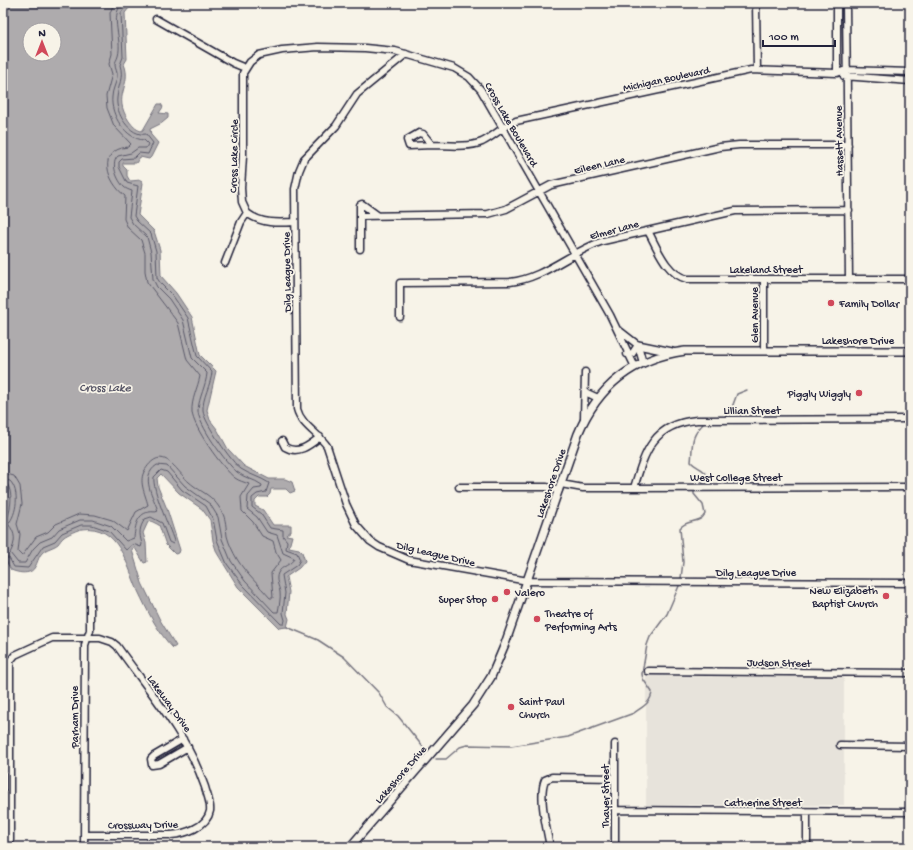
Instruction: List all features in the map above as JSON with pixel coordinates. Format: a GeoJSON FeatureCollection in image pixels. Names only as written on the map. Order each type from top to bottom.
{"type":"FeatureCollection","features":[{"type":"Feature","properties":{"kind":"main road"},"geometry":{"type":"LineString","coordinates":[[636,343],[674,352]]}},
{"type":"Feature","properties":{"kind":"main road","name":"Lakeshore Drive"},"geometry":{"type":"LineString","coordinates":[[350,847],[473,705],[498,663],[584,419],[598,398],[616,380],[643,363],[674,352],[701,350],[910,351]]}},
{"type":"Feature","properties":{"kind":"street"},"geometry":{"type":"LineString","coordinates":[[756,3],[757,70]]}},
{"type":"Feature","properties":{"kind":"street"},"geometry":{"type":"LineString","coordinates":[[837,3],[838,73]]}},
{"type":"Feature","properties":{"kind":"street","name":"Hassett Avenue"},"geometry":{"type":"LineString","coordinates":[[846,3],[849,279]]}},
{"type":"Feature","properties":{"kind":"street"},"geometry":{"type":"LineString","coordinates":[[156,19],[233,63],[245,68]]}},
{"type":"Feature","properties":{"kind":"street","name":"Cross Lake Boulevard"},"geometry":{"type":"LineString","coordinates":[[245,68],[250,62],[259,56],[290,49],[366,48],[406,54],[444,64],[465,73],[481,90],[619,330],[627,354],[635,367]]}},
{"type":"Feature","properties":{"kind":"street","name":"Dilg League Drive"},"geometry":{"type":"LineString","coordinates":[[406,54],[356,94],[336,126],[304,159],[296,183],[297,409],[302,421],[320,437],[330,452],[351,515],[363,534],[379,547],[409,560],[528,581],[910,583]]}},
{"type":"Feature","properties":{"kind":"street","name":"Cross Lake Circle"},"geometry":{"type":"LineString","coordinates":[[245,68],[243,86],[243,156],[241,188],[242,202],[248,213]]}},
{"type":"Feature","properties":{"kind":"street","name":"Michigan Boulevard"},"geometry":{"type":"LineString","coordinates":[[432,145],[477,144],[502,127],[516,121],[757,70],[838,73],[846,70],[910,72]]}},
{"type":"Feature","properties":{"kind":"street","name":"Michigan Boulevard"},"geometry":{"type":"LineString","coordinates":[[838,73],[847,78],[910,81]]}},
{"type":"Feature","properties":{"kind":"street","name":"Eileen Lane"},"geometry":{"type":"LineString","coordinates":[[360,216],[495,213],[506,210],[551,185],[720,147],[739,145],[848,145]]}},
{"type":"Feature","properties":{"kind":"street"},"geometry":{"type":"LineString","coordinates":[[360,249],[360,205],[362,204],[377,215]]}},
{"type":"Feature","properties":{"kind":"street","name":"Elmer Lane"},"geometry":{"type":"LineString","coordinates":[[400,317],[400,283],[516,281],[537,275],[575,254],[603,241],[735,211],[849,210]]}},
{"type":"Feature","properties":{"kind":"street"},"geometry":{"type":"LineString","coordinates":[[225,263],[238,228],[248,213],[255,218],[270,222],[295,222]]}},
{"type":"Feature","properties":{"kind":"street","name":"Lakeland Street"},"geometry":{"type":"LineString","coordinates":[[648,230],[668,266],[676,274],[683,278],[910,279]]}},
{"type":"Feature","properties":{"kind":"street","name":"Glen Avenue"},"geometry":{"type":"LineString","coordinates":[[764,279],[764,350]]}},
{"type":"Feature","properties":{"kind":"street","name":"Cross Lake Boulevard"},"geometry":{"type":"LineString","coordinates":[[619,330],[636,343]]}},
{"type":"Feature","properties":{"kind":"street"},"geometry":{"type":"LineString","coordinates":[[624,347],[636,343]]}},
{"type":"Feature","properties":{"kind":"street"},"geometry":{"type":"LineString","coordinates":[[627,354],[632,354],[636,350],[636,343]]}},
{"type":"Feature","properties":{"kind":"street"},"geometry":{"type":"LineString","coordinates":[[636,343],[643,363]]}},
{"type":"Feature","properties":{"kind":"street"},"geometry":{"type":"LineString","coordinates":[[584,419],[585,372]]}},
{"type":"Feature","properties":{"kind":"street"},"geometry":{"type":"LineString","coordinates":[[585,392],[598,398]]}},
{"type":"Feature","properties":{"kind":"street","name":"Lillian Street"},"geometry":{"type":"LineString","coordinates":[[634,488],[651,443],[664,430],[681,422],[705,420],[910,419]]}},
{"type":"Feature","properties":{"kind":"street"},"geometry":{"type":"LineString","coordinates":[[282,441],[285,447],[296,450],[306,447],[320,437]]}},
{"type":"Feature","properties":{"kind":"street","name":"West College Street"},"geometry":{"type":"LineString","coordinates":[[459,487],[910,487]]}},
{"type":"Feature","properties":{"kind":"street","name":"Parham Drive"},"geometry":{"type":"LineString","coordinates":[[84,847],[85,645],[90,630],[90,587]]}},
{"type":"Feature","properties":{"kind":"street","name":"Lakeway Drive"},"geometry":{"type":"LineString","coordinates":[[10,756],[10,661],[15,655],[52,638],[87,638],[107,640],[117,646],[183,739],[199,770],[210,804]]}},
{"type":"Feature","properties":{"kind":"street","name":"Judson Street"},"geometry":{"type":"LineString","coordinates":[[648,671],[910,673]]}},
{"type":"Feature","properties":{"kind":"street"},"geometry":{"type":"LineString","coordinates":[[183,739],[154,756],[151,759],[152,765],[159,764],[188,747]]}},
{"type":"Feature","properties":{"kind":"street","name":"Thayer Street"},"geometry":{"type":"LineString","coordinates":[[615,744],[615,847]]}},
{"type":"Feature","properties":{"kind":"street"},"geometry":{"type":"LineString","coordinates":[[840,745],[910,746]]}},
{"type":"Feature","properties":{"kind":"street"},"geometry":{"type":"LineString","coordinates":[[3,756],[10,756],[6,833],[10,847]]}},
{"type":"Feature","properties":{"kind":"street"},"geometry":{"type":"LineString","coordinates":[[550,847],[542,787],[545,780],[552,777],[615,778]]}},
{"type":"Feature","properties":{"kind":"street","name":"Crossway Drive"},"geometry":{"type":"LineString","coordinates":[[84,835],[181,834],[205,821],[209,815],[210,804]]}},
{"type":"Feature","properties":{"kind":"street","name":"Catherine Street"},"geometry":{"type":"LineString","coordinates":[[615,810],[910,812]]}},
{"type":"Feature","properties":{"kind":"street"},"geometry":{"type":"LineString","coordinates":[[807,812],[807,847]]}},
{"type":"Feature","properties":{"kind":"shaded area"},"geometry":{"type":"Polygon","coordinates":[[[646,676],[844,677],[844,805],[646,805],[646,676]]]}},
{"type":"Feature","properties":{"kind":"water","name":"Cross Lake"},"geometry":{"type":"Polygon","coordinates":[[[3,3],[133,3],[125,13],[127,59],[124,64],[126,79],[122,97],[124,112],[133,126],[141,131],[158,104],[161,104],[163,107],[159,113],[168,114],[168,118],[150,129],[151,135],[158,143],[151,157],[149,159],[140,157],[136,163],[123,163],[123,166],[127,170],[127,176],[130,181],[141,180],[143,183],[138,215],[154,231],[160,250],[161,276],[176,293],[192,317],[200,355],[216,371],[207,410],[210,420],[217,429],[228,449],[244,466],[269,479],[285,479],[292,482],[295,491],[290,493],[286,489],[271,489],[270,494],[267,497],[259,497],[255,501],[255,506],[263,510],[273,525],[291,525],[291,531],[286,535],[292,536],[289,547],[299,549],[302,552],[305,561],[299,568],[286,577],[289,592],[287,614],[289,619],[287,627],[279,628],[238,587],[217,553],[213,541],[210,520],[202,509],[179,493],[161,474],[157,478],[158,487],[167,509],[180,550],[179,553],[175,554],[166,545],[159,525],[151,521],[148,522],[143,533],[146,543],[147,562],[144,563],[135,548],[132,550],[142,583],[160,620],[176,646],[173,648],[162,635],[149,613],[120,549],[105,533],[95,529],[82,529],[76,531],[65,536],[58,544],[42,553],[32,571],[22,573],[11,570],[6,561],[3,562],[3,546],[5,542],[3,523],[7,505],[3,485],[3,3]]]}},
{"type":"Feature","properties":{"kind":"waterway"},"geometry":{"type":"LineString","coordinates":[[724,418],[731,410],[737,394],[747,390]]}},
{"type":"Feature","properties":{"kind":"waterway"},"geometry":{"type":"LineString","coordinates":[[697,485],[705,480],[707,475],[704,471],[691,462],[692,445],[696,432],[704,423]]}},
{"type":"Feature","properties":{"kind":"waterway"},"geometry":{"type":"LineString","coordinates":[[681,578],[683,562],[680,528],[686,523],[700,519],[705,514],[703,505],[694,494],[694,489]]}},
{"type":"Feature","properties":{"kind":"waterway"},"geometry":{"type":"LineString","coordinates":[[436,759],[446,759],[460,747],[467,745],[511,746],[568,737],[634,713],[640,709],[648,702],[652,692],[643,679],[642,674],[647,645],[650,637],[667,614],[679,586]]}},
{"type":"Feature","properties":{"kind":"waterway"},"geometry":{"type":"LineString","coordinates":[[287,627],[318,640],[344,657],[379,693],[387,707],[398,716],[423,747]]}},
{"type":"Feature","properties":{"kind":"place","name":"Family Dollar"},"geometry":{"type":"Point","coordinates":[831,303]}},
{"type":"Feature","properties":{"kind":"place","name":"Piggly Wiggly"},"geometry":{"type":"Point","coordinates":[859,393]}},
{"type":"Feature","properties":{"kind":"place","name":"Valero"},"geometry":{"type":"Point","coordinates":[507,592]}},
{"type":"Feature","properties":{"kind":"place","name":"New Elizabeth Baptist Church"},"geometry":{"type":"Point","coordinates":[886,596]}},
{"type":"Feature","properties":{"kind":"place","name":"Super Stop"},"geometry":{"type":"Point","coordinates":[495,599]}},
{"type":"Feature","properties":{"kind":"place","name":"Theatre of Performing Arts"},"geometry":{"type":"Point","coordinates":[537,619]}},
{"type":"Feature","properties":{"kind":"place","name":"Saint Paul Church"},"geometry":{"type":"Point","coordinates":[511,707]}}]}
